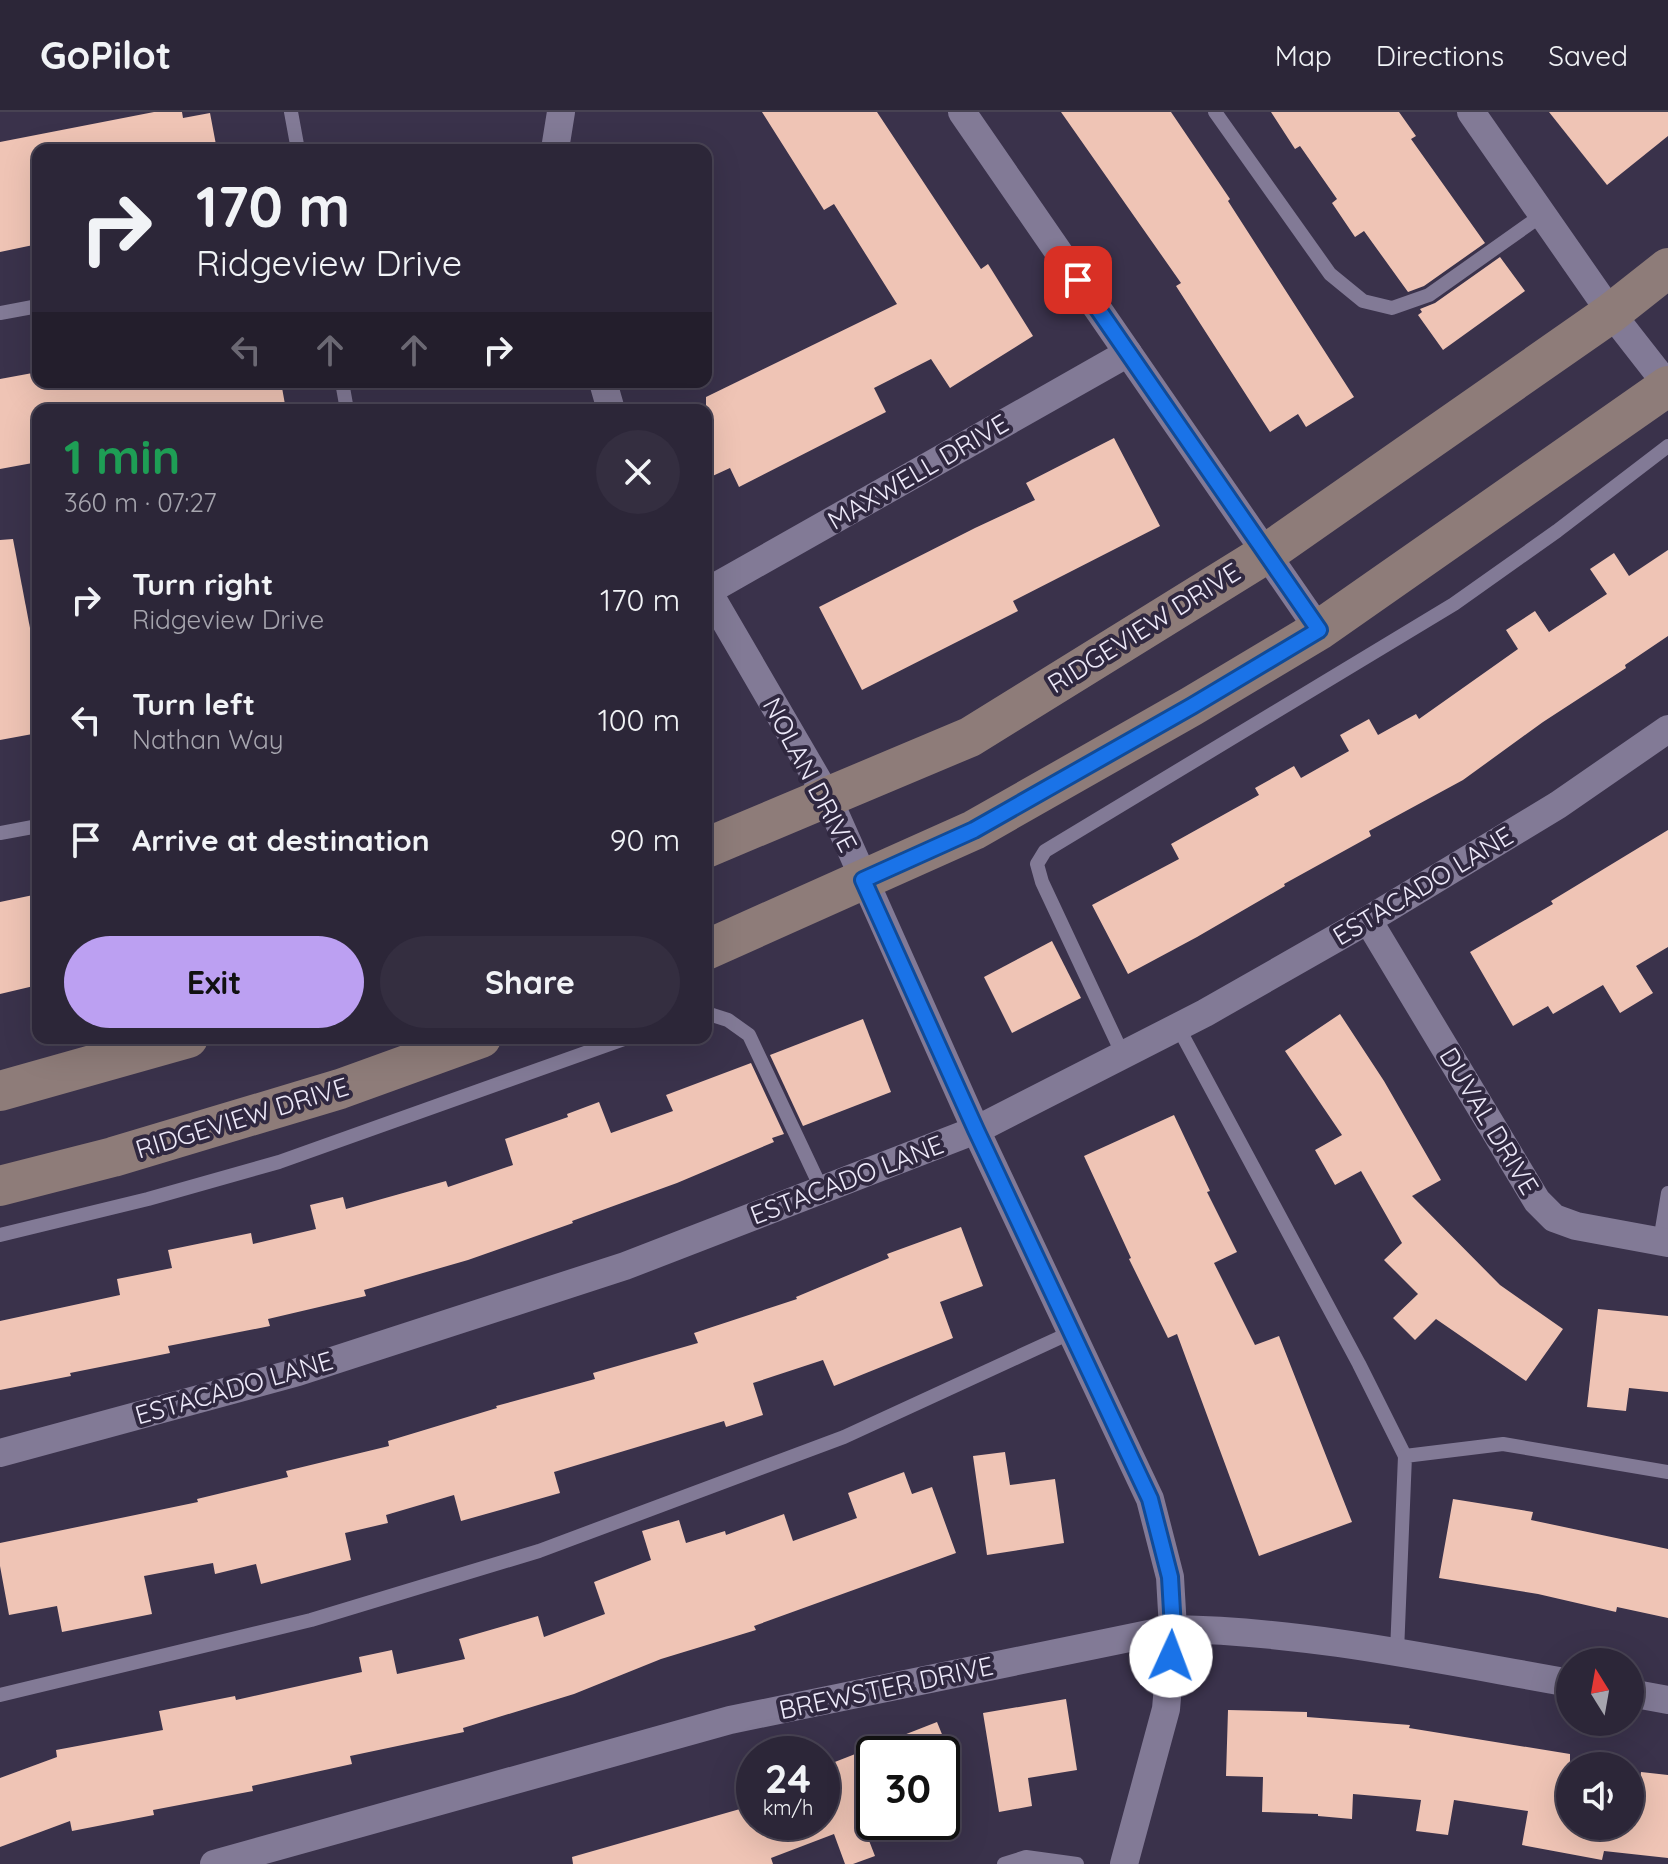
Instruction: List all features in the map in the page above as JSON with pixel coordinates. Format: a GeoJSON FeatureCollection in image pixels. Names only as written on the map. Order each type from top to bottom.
{"type":"FeatureCollection","features":[{"type":"Feature","properties":{"kind":"main road","name":"RIDGEVIEW DRIVE"},"geometry":{"type":"LineString","coordinates":[[712,845],[970,737],[1267,553],[1611,313],[1668,268]]}},
{"type":"Feature","properties":{"kind":"main road"},"geometry":{"type":"LineString","coordinates":[[712,947],[974,830],[1192,706],[1319,630],[1668,386]]}},
{"type":"Feature","properties":{"kind":"main road"},"geometry":{"type":"LineString","coordinates":[[0,1091],[167,1044]]}},
{"type":"Feature","properties":{"kind":"main road","name":"RIDGEVIEW DRIVE"},"geometry":{"type":"LineString","coordinates":[[0,1186],[113,1157],[340,1089],[464,1044]]}},
{"type":"Feature","properties":{"kind":"street"},"geometry":{"type":"LineString","coordinates":[[556,144],[561,112]]}},
{"type":"Feature","properties":{"kind":"street"},"geometry":{"type":"LineString","coordinates":[[962,112],[1319,630]]}},
{"type":"Feature","properties":{"kind":"street"},"geometry":{"type":"LineString","coordinates":[[1471,112],[1611,313],[1668,386]]}},
{"type":"Feature","properties":{"kind":"street","name":"MAXWELL DRIVE"},"geometry":{"type":"LineString","coordinates":[[712,587],[1128,353]]}},
{"type":"Feature","properties":{"kind":"street","name":"NOLAN DRIVE"},"geometry":{"type":"LineString","coordinates":[[712,599],[827,796],[976,1130],[1150,1499],[1170,1577],[1173,1629],[1166,1709],[1124,1864]]}},
{"type":"Feature","properties":{"kind":"street","name":"ESTACADO LANE"},"geometry":{"type":"LineString","coordinates":[[0,1453],[298,1372],[625,1266],[976,1130],[1178,1027],[1368,920],[1558,805],[1668,729]]}},
{"type":"Feature","properties":{"kind":"street","name":"DUVAL DRIVE"},"geometry":{"type":"LineString","coordinates":[[1368,920],[1537,1201],[1554,1218],[1576,1226],[1664,1242]]}},
{"type":"Feature","properties":{"kind":"street","name":"BREWSTER DRIVE"},"geometry":{"type":"LineString","coordinates":[[214,1864],[730,1720],[1173,1629],[1227,1630],[1397,1652],[1556,1680]]}},
{"type":"Feature","properties":{"kind":"street"},"geometry":{"type":"LineString","coordinates":[[1644,1696],[1668,1700]]}},
{"type":"Feature","properties":{"kind":"lane"},"geometry":{"type":"LineString","coordinates":[[291,112],[297,144]]}},
{"type":"Feature","properties":{"kind":"lane"},"geometry":{"type":"LineString","coordinates":[[1215,112],[1330,274],[1363,301],[1392,308],[1429,295],[1542,215]]}},
{"type":"Feature","properties":{"kind":"lane"},"geometry":{"type":"LineString","coordinates":[[0,313],[32,307]]}},
{"type":"Feature","properties":{"kind":"lane"},"geometry":{"type":"LineString","coordinates":[[1123,1055],[1042,882],[1037,864],[1045,851],[1454,604],[1557,531],[1668,446]]}},
{"type":"Feature","properties":{"kind":"lane"},"geometry":{"type":"LineString","coordinates":[[0,833],[32,827]]}},
{"type":"Feature","properties":{"kind":"lane"},"geometry":{"type":"LineString","coordinates":[[712,1015],[728,1020],[749,1035],[822,1190]]}},
{"type":"Feature","properties":{"kind":"lane"},"geometry":{"type":"LineString","coordinates":[[1178,1027],[1405,1456],[1397,1652]]}},
{"type":"Feature","properties":{"kind":"lane"},"geometry":{"type":"LineString","coordinates":[[0,1235],[148,1199],[279,1162],[610,1044]]}},
{"type":"Feature","properties":{"kind":"lane"},"geometry":{"type":"LineString","coordinates":[[1664,1242],[1668,1193]]}},
{"type":"Feature","properties":{"kind":"lane"},"geometry":{"type":"LineString","coordinates":[[0,1695],[311,1620],[539,1551],[844,1437],[1072,1332]]}},
{"type":"Feature","properties":{"kind":"lane"},"geometry":{"type":"LineString","coordinates":[[1405,1456],[1503,1444],[1668,1472]]}},
{"type":"Feature","properties":{"kind":"lane"},"geometry":{"type":"LineString","coordinates":[[1004,1864],[1026,1857],[1077,1864]]}},
{"type":"Feature","properties":{"kind":"building"},"geometry":{"type":"Polygon","coordinates":[[[154,112],[182,112],[183,118],[210,113],[216,144],[32,144],[32,245],[0,252],[0,142],[154,112]]]}},
{"type":"Feature","properties":{"kind":"building"},"geometry":{"type":"Polygon","coordinates":[[[762,112],[877,112],[981,269],[988,264],[1033,336],[950,388],[931,359],[874,388],[886,412],[739,487],[730,468],[712,476],[712,404],[706,404],[706,397],[897,304],[834,204],[824,210],[762,112]]]}},
{"type":"Feature","properties":{"kind":"building"},"geometry":{"type":"Polygon","coordinates":[[[1061,112],[1171,112],[1230,199],[1228,201],[1354,397],[1306,427],[1298,414],[1270,432],[1176,286],[1181,283],[1061,112]]]}},
{"type":"Feature","properties":{"kind":"building"},"geometry":{"type":"Polygon","coordinates":[[[1271,112],[1399,112],[1416,136],[1411,139],[1485,243],[1424,286],[1408,292],[1364,231],[1355,237],[1332,203],[1337,199],[1300,146],[1295,149],[1271,112]]]}},
{"type":"Feature","properties":{"kind":"building"},"geometry":{"type":"Polygon","coordinates":[[[1549,112],[1668,112],[1668,136],[1607,185],[1549,112]]]}},
{"type":"Feature","properties":{"kind":"building"},"geometry":{"type":"Polygon","coordinates":[[[1500,257],[1525,291],[1443,350],[1418,315],[1422,312],[1420,309],[1435,303],[1500,257]]]}},
{"type":"Feature","properties":{"kind":"building"},"geometry":{"type":"Polygon","coordinates":[[[32,373],[32,388],[282,388],[285,404],[32,404],[32,463],[0,469],[0,379],[32,373]]]}},
{"type":"Feature","properties":{"kind":"building"},"geometry":{"type":"Polygon","coordinates":[[[1114,438],[1160,526],[1013,601],[1018,611],[862,690],[819,607],[1035,500],[1026,483],[1114,438]]]}},
{"type":"Feature","properties":{"kind":"building"},"geometry":{"type":"Polygon","coordinates":[[[13,539],[32,639],[32,734],[0,740],[0,540],[13,539]]]}},
{"type":"Feature","properties":{"kind":"building"},"geometry":{"type":"Polygon","coordinates":[[[1668,550],[1668,636],[1463,780],[1369,831],[1371,836],[1128,974],[1092,905],[1179,859],[1171,844],[1259,795],[1255,788],[1294,766],[1301,778],[1349,751],[1340,735],[1369,719],[1378,735],[1416,714],[1419,719],[1518,649],[1506,630],[1535,611],[1549,632],[1607,594],[1590,569],[1614,553],[1629,576],[1668,550]]]}},
{"type":"Feature","properties":{"kind":"building"},"geometry":{"type":"Polygon","coordinates":[[[1668,830],[1668,947],[1636,966],[1653,993],[1620,1013],[1603,985],[1553,1014],[1548,1006],[1513,1026],[1470,952],[1553,904],[1551,901],[1668,830]]]}},
{"type":"Feature","properties":{"kind":"building"},"geometry":{"type":"Polygon","coordinates":[[[32,895],[32,986],[0,994],[0,902],[32,895]]]}},
{"type":"Feature","properties":{"kind":"building"},"geometry":{"type":"Polygon","coordinates":[[[1052,941],[1081,998],[1012,1033],[984,977],[1052,941]]]}},
{"type":"Feature","properties":{"kind":"building"},"geometry":{"type":"Polygon","coordinates":[[[1340,1014],[1384,1081],[1441,1180],[1412,1196],[1500,1285],[1563,1329],[1526,1381],[1436,1319],[1415,1340],[1393,1318],[1418,1294],[1384,1260],[1402,1243],[1361,1171],[1335,1185],[1315,1150],[1342,1135],[1285,1051],[1340,1014]]]}},
{"type":"Feature","properties":{"kind":"building"},"geometry":{"type":"Polygon","coordinates":[[[863,1019],[891,1092],[803,1126],[770,1055],[863,1019]]]}},
{"type":"Feature","properties":{"kind":"building"},"geometry":{"type":"Polygon","coordinates":[[[751,1063],[784,1134],[772,1138],[774,1142],[573,1223],[468,1260],[364,1290],[366,1296],[268,1319],[270,1326],[168,1346],[170,1353],[0,1390],[0,1321],[120,1295],[117,1279],[172,1268],[168,1250],[251,1233],[253,1244],[316,1229],[310,1205],[343,1197],[346,1209],[446,1181],[448,1187],[513,1165],[505,1139],[568,1117],[567,1114],[599,1102],[611,1133],[673,1111],[666,1095],[751,1063]]]}},
{"type":"Feature","properties":{"kind":"building"},"geometry":{"type":"Polygon","coordinates":[[[1174,1115],[1237,1252],[1214,1263],[1255,1345],[1279,1336],[1352,1522],[1259,1556],[1177,1334],[1168,1338],[1084,1156],[1174,1115]]]}},
{"type":"Feature","properties":{"kind":"building"},"geometry":{"type":"Polygon","coordinates":[[[961,1227],[983,1286],[940,1302],[953,1338],[834,1386],[823,1360],[753,1383],[763,1415],[726,1427],[724,1421],[554,1472],[560,1493],[461,1521],[454,1495],[386,1515],[388,1523],[345,1533],[351,1560],[261,1584],[256,1564],[215,1574],[213,1563],[144,1576],[152,1614],[62,1632],[57,1606],[9,1615],[0,1566],[0,1543],[198,1502],[197,1499],[288,1477],[286,1471],[389,1446],[388,1441],[496,1406],[595,1379],[593,1373],[698,1343],[694,1333],[797,1299],[889,1258],[887,1254],[961,1227]]]}},
{"type":"Feature","properties":{"kind":"building"},"geometry":{"type":"Polygon","coordinates":[[[1598,1309],[1668,1316],[1668,1392],[1629,1388],[1626,1411],[1587,1407],[1598,1309]]]}},
{"type":"Feature","properties":{"kind":"building"},"geometry":{"type":"Polygon","coordinates":[[[1005,1452],[1010,1485],[1055,1479],[1064,1543],[987,1555],[973,1456],[1005,1452]]]}},
{"type":"Feature","properties":{"kind":"building"},"geometry":{"type":"Polygon","coordinates":[[[904,1472],[912,1494],[932,1487],[956,1553],[754,1626],[756,1630],[661,1659],[574,1694],[463,1728],[464,1732],[350,1756],[352,1764],[252,1786],[253,1791],[153,1810],[154,1815],[72,1831],[70,1821],[0,1847],[0,1778],[57,1757],[56,1750],[163,1730],[159,1711],[235,1696],[236,1700],[362,1672],[359,1657],[392,1650],[397,1674],[465,1659],[459,1639],[538,1616],[544,1637],[605,1614],[594,1582],[651,1560],[642,1531],[679,1520],[686,1543],[725,1531],[726,1535],[784,1514],[793,1541],[857,1518],[848,1493],[904,1472]]]}},
{"type":"Feature","properties":{"kind":"building"},"geometry":{"type":"Polygon","coordinates":[[[1453,1499],[1533,1512],[1531,1520],[1668,1549],[1668,1618],[1617,1607],[1616,1612],[1538,1594],[1439,1578],[1453,1499]]]}},
{"type":"Feature","properties":{"kind":"building"},"geometry":{"type":"Polygon","coordinates":[[[1066,1699],[1077,1770],[1028,1778],[1032,1806],[999,1812],[983,1713],[1066,1699]]]}},
{"type":"Feature","properties":{"kind":"building"},"geometry":{"type":"Polygon","coordinates":[[[1228,1710],[1307,1712],[1307,1717],[1410,1725],[1409,1728],[1558,1752],[1556,1840],[1644,1840],[1644,1772],[1668,1775],[1668,1858],[1604,1851],[1602,1860],[1522,1845],[1528,1811],[1454,1800],[1448,1835],[1416,1831],[1421,1800],[1353,1794],[1352,1819],[1262,1812],[1263,1777],[1226,1776],[1228,1710]]]}},
{"type":"Feature","properties":{"kind":"building"},"geometry":{"type":"Polygon","coordinates":[[[937,1722],[943,1736],[901,1736],[937,1722]]]}},
{"type":"Feature","properties":{"kind":"building"},"geometry":{"type":"Polygon","coordinates":[[[856,1754],[856,1840],[869,1840],[875,1856],[853,1864],[845,1864],[836,1840],[840,1840],[840,1760],[856,1754]]]}},
{"type":"Feature","properties":{"kind":"building"},"geometry":{"type":"Polygon","coordinates":[[[736,1810],[736,1840],[818,1840],[771,1858],[773,1864],[573,1864],[572,1857],[736,1810]]]}},
{"type":"Feature","properties":{"kind":"route"},"geometry":{"type":"LineString","coordinates":[[1078,280],[1319,630],[974,830],[863,880],[976,1130],[1150,1499],[1170,1577],[1171,1656]]}}]}
